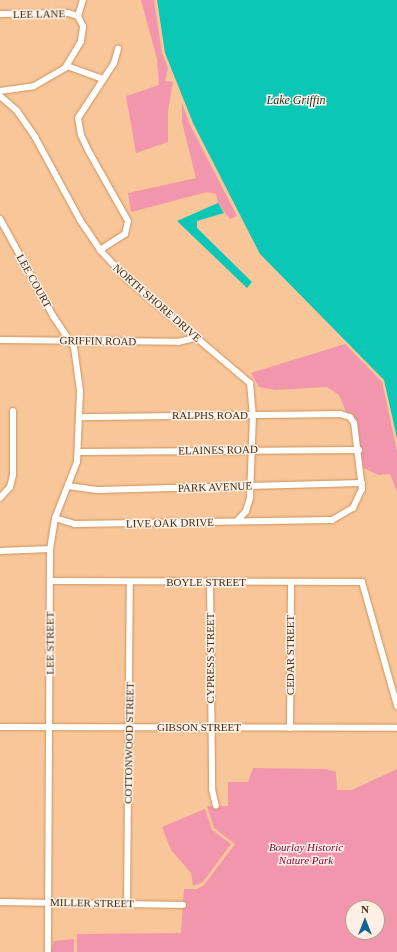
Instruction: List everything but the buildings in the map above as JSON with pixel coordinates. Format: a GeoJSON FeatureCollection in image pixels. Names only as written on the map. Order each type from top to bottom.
{"type":"FeatureCollection","features":[{"type":"Feature","properties":{"kind":"street"},"geometry":{"type":"LineString","coordinates":[[0,91],[34,86],[67,66],[81,41],[83,26],[78,16],[84,0]]}},
{"type":"Feature","properties":{"kind":"street","name":"LEE LANE"},"geometry":{"type":"LineString","coordinates":[[0,14],[68,13],[78,16]]}},
{"type":"Feature","properties":{"kind":"street"},"geometry":{"type":"LineString","coordinates":[[100,250],[122,237],[129,225],[79,128],[81,113],[102,79],[114,63],[118,49]]}},
{"type":"Feature","properties":{"kind":"street"},"geometry":{"type":"LineString","coordinates":[[67,66],[102,79]]}},
{"type":"Feature","properties":{"kind":"street","name":"NORTH SHORE DRIVE"},"geometry":{"type":"LineString","coordinates":[[0,96],[17,111],[35,136],[100,250],[128,280],[250,383],[253,415],[249,505],[238,520]]}},
{"type":"Feature","properties":{"kind":"street","name":"LEE COURT"},"geometry":{"type":"LineString","coordinates":[[0,220],[69,342]]}},
{"type":"Feature","properties":{"kind":"street","name":"GRIFFIN ROAD"},"geometry":{"type":"LineString","coordinates":[[0,340],[69,342],[178,342],[196,338]]}},
{"type":"Feature","properties":{"kind":"street","name":"LEE STREET"},"geometry":{"type":"LineString","coordinates":[[48,952],[50,550],[55,518],[68,486],[78,452],[78,374],[74,347],[69,342]]}},
{"type":"Feature","properties":{"kind":"street"},"geometry":{"type":"LineString","coordinates":[[0,498],[10,487],[13,475],[13,411]]}},
{"type":"Feature","properties":{"kind":"street","name":"RALPHS ROAD"},"geometry":{"type":"LineString","coordinates":[[79,417],[340,414],[350,417],[354,423],[359,450]]}},
{"type":"Feature","properties":{"kind":"street"},"geometry":{"type":"LineString","coordinates":[[359,450],[362,483]]}},
{"type":"Feature","properties":{"kind":"street","name":"ELAINES ROAD"},"geometry":{"type":"LineString","coordinates":[[78,452],[359,450]]}},
{"type":"Feature","properties":{"kind":"street","name":"PARK AVENUE"},"geometry":{"type":"LineString","coordinates":[[68,486],[97,490],[362,483]]}},
{"type":"Feature","properties":{"kind":"street","name":"LIVE OAK DRIVE"},"geometry":{"type":"LineString","coordinates":[[55,518],[75,524],[232,522],[238,520],[341,518],[357,502],[362,483]]}},
{"type":"Feature","properties":{"kind":"street"},"geometry":{"type":"LineString","coordinates":[[0,551],[50,550]]}},
{"type":"Feature","properties":{"kind":"street","name":"BOYLE STREET"},"geometry":{"type":"LineString","coordinates":[[50,581],[362,582],[397,706]]}},
{"type":"Feature","properties":{"kind":"street","name":"COTTONWOOD STREET"},"geometry":{"type":"LineString","coordinates":[[127,903],[130,727],[130,582]]}},
{"type":"Feature","properties":{"kind":"street","name":"CYPRESS STREET"},"geometry":{"type":"LineString","coordinates":[[210,582],[210,728],[212,789],[216,806]]}},
{"type":"Feature","properties":{"kind":"street","name":"CEDAR STREET"},"geometry":{"type":"LineString","coordinates":[[290,728],[291,582]]}},
{"type":"Feature","properties":{"kind":"street","name":"GIBSON STREET"},"geometry":{"type":"LineString","coordinates":[[0,727],[397,728]]}},
{"type":"Feature","properties":{"kind":"street","name":"MILLER STREET"},"geometry":{"type":"LineString","coordinates":[[0,902],[127,903],[183,906]]}},
{"type":"Feature","properties":{"kind":"green space"},"geometry":{"type":"Polygon","coordinates":[[[141,0],[154,0],[162,53],[168,68],[165,81],[173,82],[168,111],[168,142],[136,153],[126,96],[159,85],[157,59],[141,0]]]}},
{"type":"Feature","properties":{"kind":"green space"},"geometry":{"type":"Polygon","coordinates":[[[182,103],[190,125],[237,216],[230,219],[218,203],[216,194],[207,192],[131,212],[128,193],[196,178],[182,122],[182,103]]]}},
{"type":"Feature","properties":{"kind":"green space"},"geometry":{"type":"Polygon","coordinates":[[[345,344],[382,382],[397,451],[397,492],[390,474],[378,475],[364,468],[351,423],[339,395],[327,387],[275,390],[259,387],[251,373],[345,344]]]}},
{"type":"Feature","properties":{"kind":"green space","name":"Bourlay Historic Nature Park"},"geometry":{"type":"Polygon","coordinates":[[[253,768],[326,769],[336,772],[337,790],[352,790],[397,769],[397,952],[77,952],[77,934],[181,933],[184,889],[197,889],[204,885],[235,844],[214,828],[207,806],[228,806],[228,782],[248,782],[253,768]]]}},
{"type":"Feature","properties":{"kind":"green space"},"geometry":{"type":"Polygon","coordinates":[[[205,809],[212,830],[231,844],[203,882],[193,886],[191,873],[171,850],[162,827],[205,809]]]}},
{"type":"Feature","properties":{"kind":"green space"},"geometry":{"type":"Polygon","coordinates":[[[74,939],[74,952],[51,952],[54,941],[74,939]]]}},
{"type":"Feature","properties":{"kind":"water","name":"Lake Griffin"},"geometry":{"type":"Polygon","coordinates":[[[157,0],[397,0],[397,438],[384,380],[260,254],[193,123],[165,53],[157,0]]]}},
{"type":"Feature","properties":{"kind":"water"},"geometry":{"type":"Polygon","coordinates":[[[218,203],[224,213],[197,221],[197,228],[252,282],[247,288],[177,221],[218,203]]]}}]}
